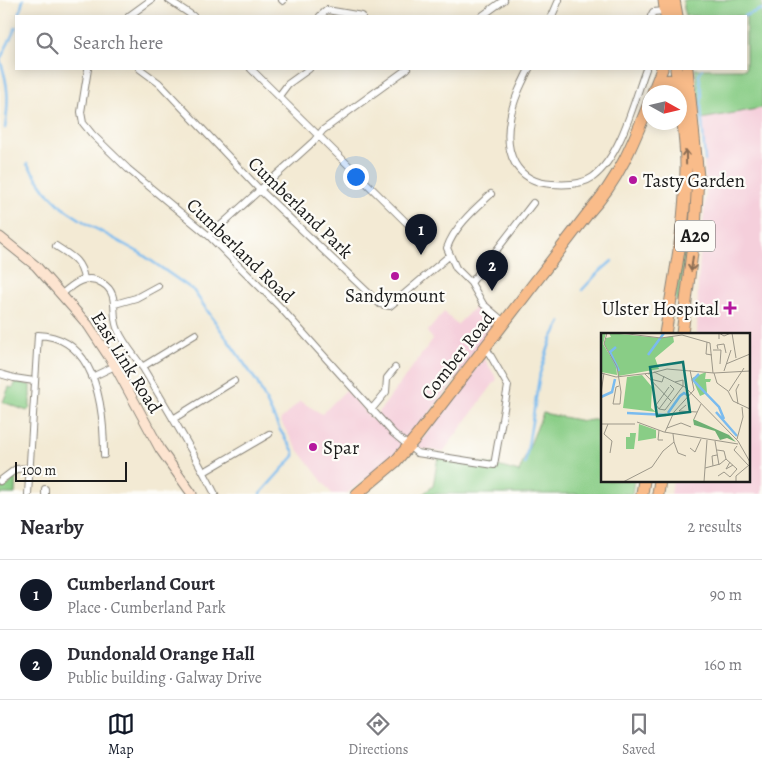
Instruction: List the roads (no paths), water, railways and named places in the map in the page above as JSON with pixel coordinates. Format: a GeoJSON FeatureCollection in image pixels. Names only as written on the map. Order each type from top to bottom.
{"type":"FeatureCollection","features":[{"type":"Feature","properties":{"kind":"highway"},"geometry":{"type":"LineString","coordinates":[[674,0],[677,15]]}},
{"type":"Feature","properties":{"kind":"highway"},"geometry":{"type":"LineString","coordinates":[[656,85],[660,70]]}},
{"type":"Feature","properties":{"kind":"highway"},"geometry":{"type":"LineString","coordinates":[[657,85],[667,70]]}},
{"type":"Feature","properties":{"kind":"highway","name":"A20"},"geometry":{"type":"LineString","coordinates":[[676,70],[679,85]]}},
{"type":"Feature","properties":{"kind":"highway","name":"A20"},"geometry":{"type":"LineString","coordinates":[[682,333],[696,228],[698,177],[687,70]]}},
{"type":"Feature","properties":{"kind":"highway"},"geometry":{"type":"LineString","coordinates":[[658,85],[670,80],[677,85]]}},
{"type":"Feature","properties":{"kind":"highway","name":"Comber Road"},"geometry":{"type":"LineString","coordinates":[[357,494],[383,473],[408,447],[614,182],[642,122]]}},
{"type":"Feature","properties":{"kind":"highway","name":"A20"},"geometry":{"type":"LineString","coordinates":[[666,333],[685,194],[684,130]]}},
{"type":"Feature","properties":{"kind":"street"},"geometry":{"type":"LineString","coordinates":[[130,15],[152,0]]}},
{"type":"Feature","properties":{"kind":"street"},"geometry":{"type":"LineString","coordinates":[[169,0],[192,15]]}},
{"type":"Feature","properties":{"kind":"street"},"geometry":{"type":"LineString","coordinates":[[483,15],[504,0]]}},
{"type":"Feature","properties":{"kind":"street"},"geometry":{"type":"LineString","coordinates":[[552,15],[559,0]]}},
{"type":"Feature","properties":{"kind":"street"},"geometry":{"type":"LineString","coordinates":[[652,15],[653,12],[665,9]]}},
{"type":"Feature","properties":{"kind":"street"},"geometry":{"type":"LineString","coordinates":[[321,15],[327,10],[356,15]]}},
{"type":"Feature","properties":{"kind":"street","name":"Cumberland Road"},"geometry":{"type":"LineString","coordinates":[[88,70],[82,104],[83,123],[92,134],[128,169],[209,236],[280,307],[371,410],[408,447]]}},
{"type":"Feature","properties":{"kind":"street","name":"Cumberland Park"},"geometry":{"type":"LineString","coordinates":[[141,70],[158,83],[260,190],[380,304],[390,306],[450,256]]}},
{"type":"Feature","properties":{"kind":"street"},"geometry":{"type":"LineString","coordinates":[[252,70],[417,233]]}},
{"type":"Feature","properties":{"kind":"street"},"geometry":{"type":"LineString","coordinates":[[279,96],[288,84],[308,70]]}},
{"type":"Feature","properties":{"kind":"street"},"geometry":{"type":"LineString","coordinates":[[209,236],[323,130],[406,70]]}},
{"type":"Feature","properties":{"kind":"street"},"geometry":{"type":"LineString","coordinates":[[528,70],[510,117],[509,148],[514,163],[521,172],[542,184],[581,183],[593,177],[606,163],[628,120],[646,70]]}},
{"type":"Feature","properties":{"kind":"street"},"geometry":{"type":"LineString","coordinates":[[491,194],[472,212],[450,239],[447,248],[456,268],[470,283],[483,304],[504,322]]}},
{"type":"Feature","properties":{"kind":"street"},"geometry":{"type":"LineString","coordinates":[[470,283],[533,203]]}},
{"type":"Feature","properties":{"kind":"street","name":"East Link Road"},"geometry":{"type":"LineString","coordinates":[[0,237],[36,266],[88,325],[115,366],[160,449],[192,494]]}},
{"type":"Feature","properties":{"kind":"street"},"geometry":{"type":"LineString","coordinates":[[56,246],[77,260],[84,279]]}},
{"type":"Feature","properties":{"kind":"street"},"geometry":{"type":"LineString","coordinates":[[62,294],[72,284],[88,278],[100,282],[110,289],[115,304],[115,321],[118,330],[142,366],[215,494]]}},
{"type":"Feature","properties":{"kind":"street"},"geometry":{"type":"LineString","coordinates":[[115,304],[136,298],[158,286]]}},
{"type":"Feature","properties":{"kind":"street"},"geometry":{"type":"LineString","coordinates":[[142,366],[196,334]]}},
{"type":"Feature","properties":{"kind":"street"},"geometry":{"type":"LineString","coordinates":[[28,494],[38,335],[66,342],[83,360],[92,376],[102,409],[104,455]]}},
{"type":"Feature","properties":{"kind":"street"},"geometry":{"type":"LineString","coordinates":[[408,447],[417,453],[494,465],[508,386],[485,346]]}},
{"type":"Feature","properties":{"kind":"street"},"geometry":{"type":"LineString","coordinates":[[92,376],[115,366]]}},
{"type":"Feature","properties":{"kind":"street"},"geometry":{"type":"LineString","coordinates":[[371,410],[386,392],[387,378],[395,368]]}},
{"type":"Feature","properties":{"kind":"street"},"geometry":{"type":"LineString","coordinates":[[0,374],[34,381]]}},
{"type":"Feature","properties":{"kind":"street"},"geometry":{"type":"LineString","coordinates":[[173,419],[234,381]]}},
{"type":"Feature","properties":{"kind":"street"},"geometry":{"type":"LineString","coordinates":[[204,472],[269,434]]}},
{"type":"Feature","properties":{"kind":"street"},"geometry":{"type":"LineString","coordinates":[[0,481],[16,469],[30,468]]}},
{"type":"Feature","properties":{"kind":"waterway"},"geometry":{"type":"LineString","coordinates":[[19,15],[23,0]]}},
{"type":"Feature","properties":{"kind":"waterway"},"geometry":{"type":"LineString","coordinates":[[747,15],[762,9]]}},
{"type":"Feature","properties":{"kind":"waterway"},"geometry":{"type":"LineString","coordinates":[[5,128],[7,94],[0,60],[15,29]]}},
{"type":"Feature","properties":{"kind":"waterway"},"geometry":{"type":"LineString","coordinates":[[702,70],[699,75],[702,93],[701,105],[705,161]]}},
{"type":"Feature","properties":{"kind":"waterway"},"geometry":{"type":"LineString","coordinates":[[27,164],[46,191],[63,208],[89,225],[140,253],[193,290],[257,382],[280,430],[294,452],[294,456],[260,494]]}},
{"type":"Feature","properties":{"kind":"waterway"},"geometry":{"type":"LineString","coordinates":[[582,290],[612,261]]}},
{"type":"Feature","properties":{"kind":"waterway"},"geometry":{"type":"LineString","coordinates":[[525,464],[540,373],[551,340],[561,322]]}},
{"type":"Feature","properties":{"kind":"place","name":"Tasty Garden"},"geometry":{"type":"Point","coordinates":[633,180]}},
{"type":"Feature","properties":{"kind":"place","name":"Cumberland Court"},"geometry":{"type":"Point","coordinates":[421,255]}},
{"type":"Feature","properties":{"kind":"place","name":"Sandymount"},"geometry":{"type":"Point","coordinates":[395,276]}},
{"type":"Feature","properties":{"kind":"place","name":"Dundonald Orange Hall"},"geometry":{"type":"Point","coordinates":[492,291]}},
{"type":"Feature","properties":{"kind":"place","name":"Ulster Hospital"},"geometry":{"type":"Point","coordinates":[730,308]}},
{"type":"Feature","properties":{"kind":"place","name":"Spar"},"geometry":{"type":"Point","coordinates":[313,447]}}]}
